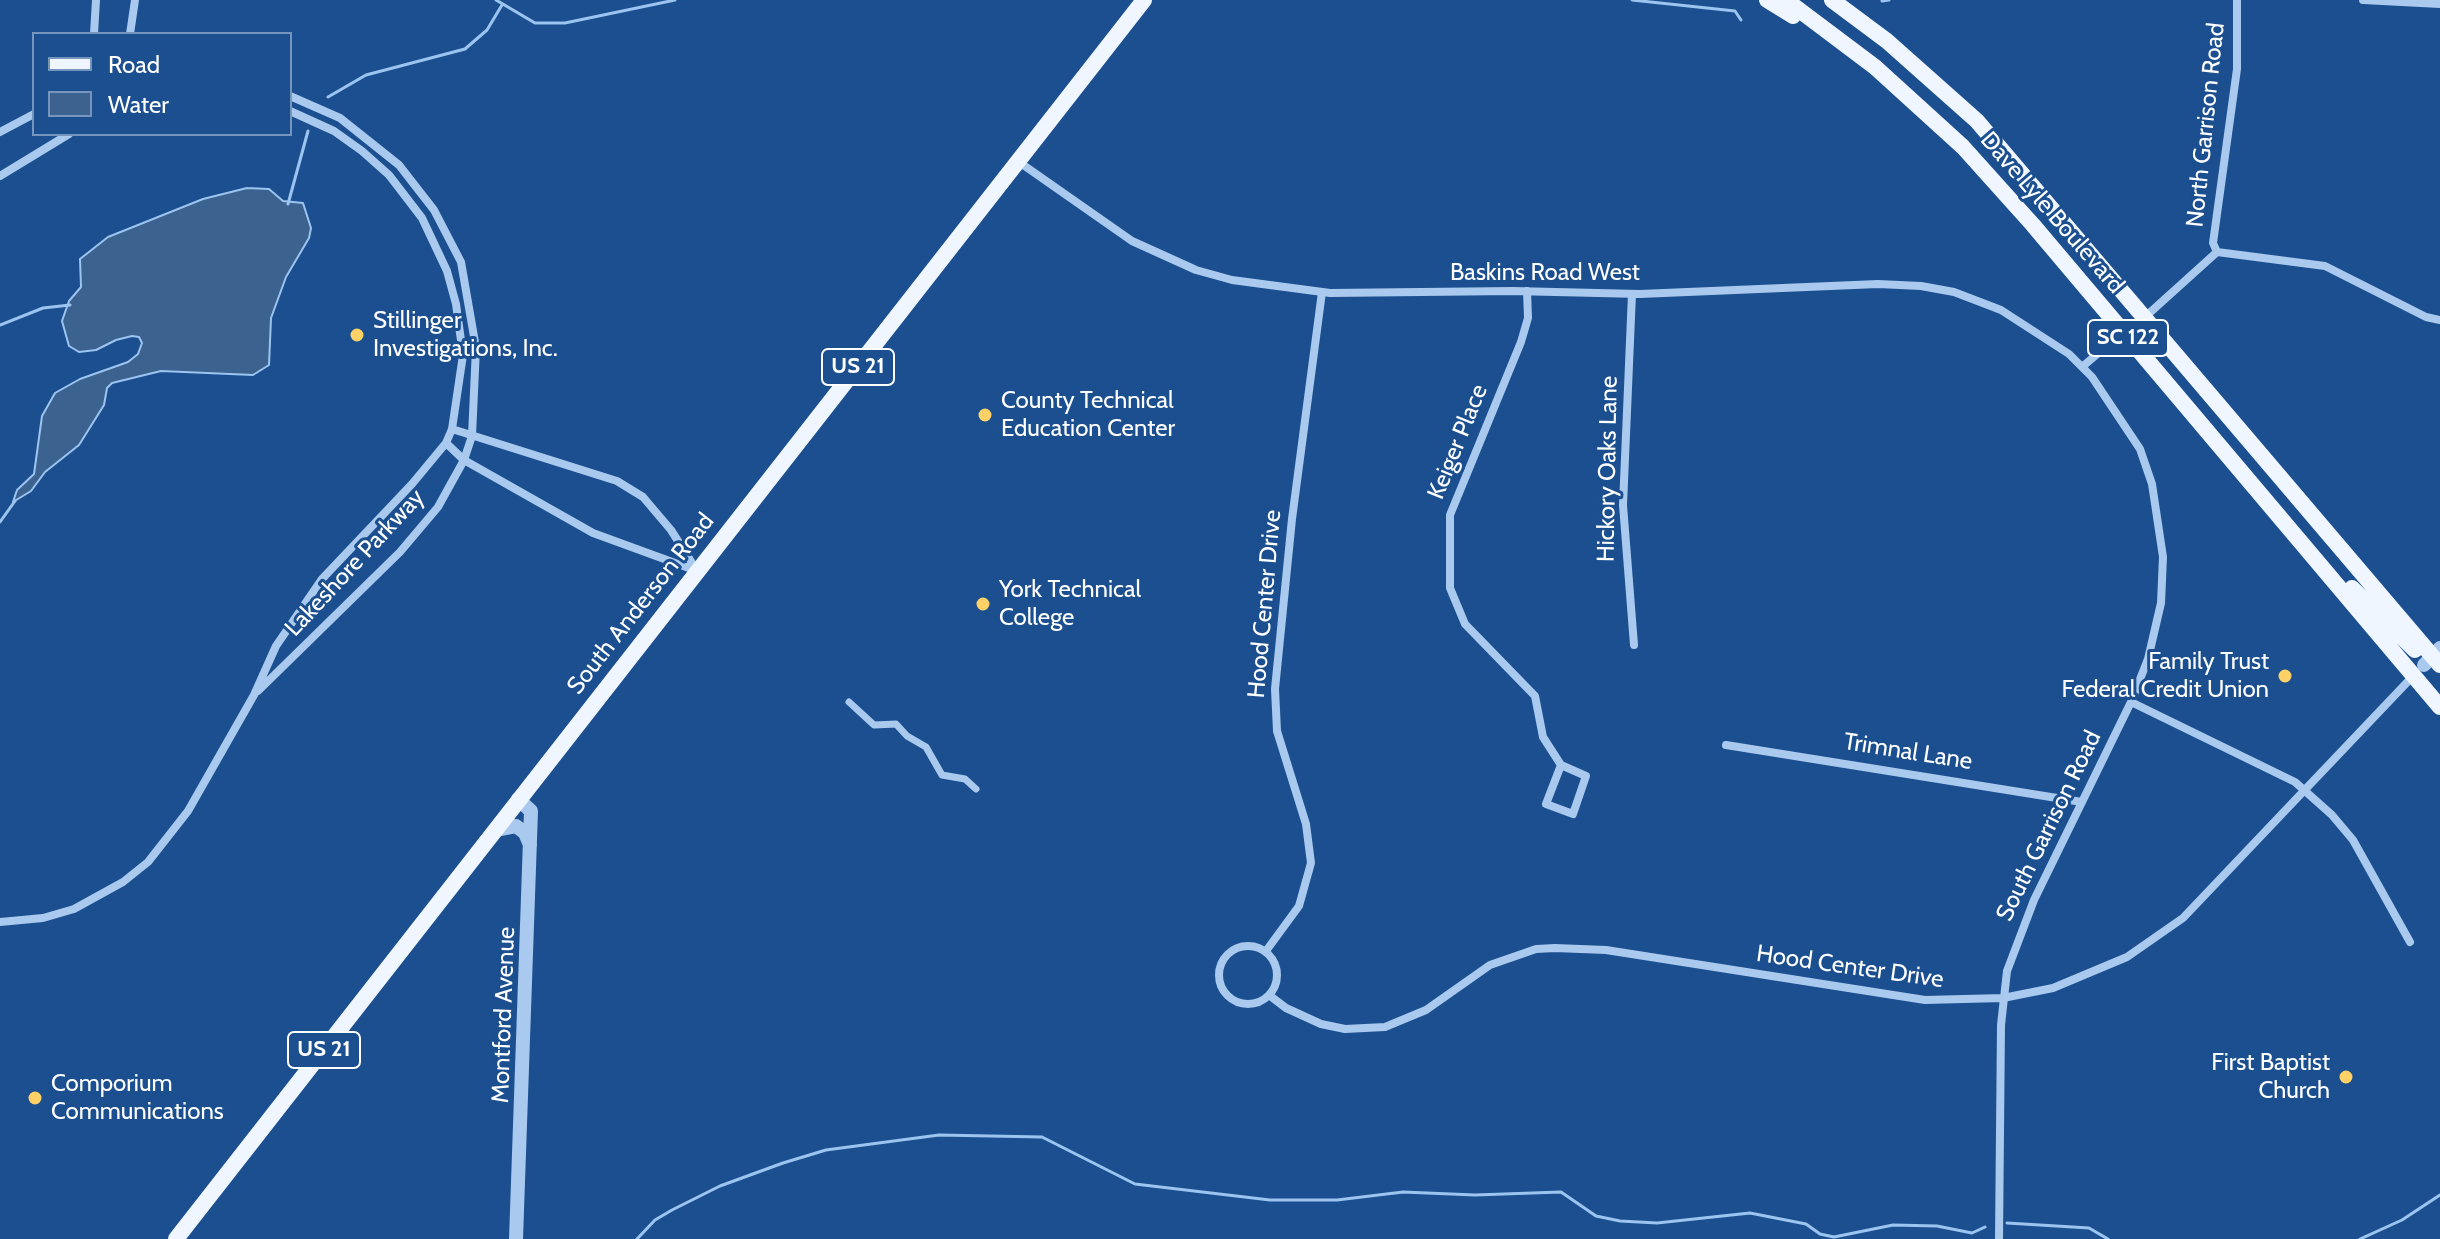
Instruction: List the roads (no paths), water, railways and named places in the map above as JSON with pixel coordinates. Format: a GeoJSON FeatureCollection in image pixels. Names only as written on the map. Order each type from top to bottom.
{"type":"FeatureCollection","features":[{"type":"Feature","properties":{"kind":"main road","name":"South Anderson Road"},"geometry":{"type":"LineString","coordinates":[[176,1239],[1144,0]]}},
{"type":"Feature","properties":{"kind":"main road"},"geometry":{"type":"LineString","coordinates":[[1767,0],[1902,89]]}},
{"type":"Feature","properties":{"kind":"main road","name":"Dave Lyle Boulevard"},"geometry":{"type":"LineString","coordinates":[[1786,0],[1902,89],[1972,157],[2287,526],[2430,662]]}},
{"type":"Feature","properties":{"kind":"main road","name":"Dave Lyle Boulevard"},"geometry":{"type":"LineString","coordinates":[[1832,0],[1887,41],[1977,121],[2145,317],[2430,662],[2440,707]]}},
{"type":"Feature","properties":{"kind":"main road"},"geometry":{"type":"LineString","coordinates":[[2287,526],[2430,662],[2425,677],[2440,688]]}},
{"type":"Feature","properties":{"kind":"street"},"geometry":{"type":"LineString","coordinates":[[94,32],[96,0]]}},
{"type":"Feature","properties":{"kind":"street"},"geometry":{"type":"LineString","coordinates":[[130,32],[135,0]]}},
{"type":"Feature","properties":{"kind":"street","name":"North Garrison Road"},"geometry":{"type":"LineString","coordinates":[[2145,317],[2217,252],[2213,243],[2237,69],[2237,0]]}},
{"type":"Feature","properties":{"kind":"street"},"geometry":{"type":"LineString","coordinates":[[2363,0],[2440,4]]}},
{"type":"Feature","properties":{"kind":"street","name":"Lakeshore Parkway"},"geometry":{"type":"LineString","coordinates":[[254,695],[400,552],[438,507],[464,460],[472,436],[476,348],[461,262],[448,236],[434,210],[399,165],[380,147],[340,118],[292,97]]}},
{"type":"Feature","properties":{"kind":"street","name":"Lakeshore Parkway"},"geometry":{"type":"LineString","coordinates":[[0,922],[43,918],[74,909],[123,882],[148,862],[188,811],[254,695],[276,646],[322,579],[446,443],[452,429],[463,355],[458,317],[447,271],[422,218],[389,175],[362,151],[334,131],[292,112]]}},
{"type":"Feature","properties":{"kind":"street"},"geometry":{"type":"LineString","coordinates":[[0,132],[32,115]]}},
{"type":"Feature","properties":{"kind":"street"},"geometry":{"type":"LineString","coordinates":[[0,176],[66,136]]}},
{"type":"Feature","properties":{"kind":"street","name":"Baskins Road West"},"geometry":{"type":"LineString","coordinates":[[1019,162],[1103,223],[1162,256],[1232,280],[1322,292],[1632,294],[1878,284],[1921,286],[1954,292],[2001,310],[2040,333],[2082,367]]}},
{"type":"Feature","properties":{"kind":"street"},"geometry":{"type":"LineString","coordinates":[[2217,252],[2325,266],[2426,317],[2440,320]]}},
{"type":"Feature","properties":{"kind":"street","name":"Keiger Place"},"geometry":{"type":"LineString","coordinates":[[1527,291],[1528,318],[1521,342],[1450,515],[1450,588],[1465,624],[1528,685],[1539,706],[1547,747],[1561,765],[1586,776],[1573,814],[1546,804],[1561,765]]}},
{"type":"Feature","properties":{"kind":"street","name":"Hood Center Drive"},"geometry":{"type":"LineString","coordinates":[[1266,951],[1299,906],[1311,863],[1306,824],[1277,731],[1275,689],[1292,519],[1322,292]]}},
{"type":"Feature","properties":{"kind":"street","name":"Hickory Oaks Lane"},"geometry":{"type":"LineString","coordinates":[[1632,294],[1623,505],[1634,645]]}},
{"type":"Feature","properties":{"kind":"street"},"geometry":{"type":"LineString","coordinates":[[2082,367],[2123,332]]}},
{"type":"Feature","properties":{"kind":"street","name":"South Garrison Road"},"geometry":{"type":"LineString","coordinates":[[1999,1239],[2003,998],[2007,971],[2017,938],[2131,702],[2148,659],[2161,603],[2160,519],[2140,449],[2112,402],[2082,367]]}},
{"type":"Feature","properties":{"kind":"street"},"geometry":{"type":"LineString","coordinates":[[452,429],[617,481],[643,497],[671,530],[697,571]]}},
{"type":"Feature","properties":{"kind":"street"},"geometry":{"type":"LineString","coordinates":[[446,443],[464,460],[593,533],[697,571]]}},
{"type":"Feature","properties":{"kind":"street","name":"Hood Center Drive"},"geometry":{"type":"LineString","coordinates":[[1269,995],[1286,1008],[1321,1024],[1345,1029],[1385,1027],[1426,1010],[1490,965],[1536,949],[1568,948],[1606,950],[1900,998],[1951,1002],[2003,998],[2077,980],[2127,957],[2156,939],[2209,895],[2430,662]]}},
{"type":"Feature","properties":{"kind":"street"},"geometry":{"type":"LineString","coordinates":[[849,702],[874,725],[896,724],[907,736],[926,747],[942,775],[965,779],[976,789]]}},
{"type":"Feature","properties":{"kind":"street"},"geometry":{"type":"LineString","coordinates":[[2131,702],[2295,782],[2353,840],[2410,942]]}},
{"type":"Feature","properties":{"kind":"street","name":"Trimnal Lane"},"geometry":{"type":"LineString","coordinates":[[1726,745],[2082,802]]}},
{"type":"Feature","properties":{"kind":"street","name":"Montford Avenue"},"geometry":{"type":"LineString","coordinates":[[516,1239],[531,811],[518,799]]}},
{"type":"Feature","properties":{"kind":"street"},"geometry":{"type":"LineString","coordinates":[[494,830],[516,826],[525,833],[530,845]]}},
{"type":"Feature","properties":{"kind":"street"},"geometry":{"type":"LineString","coordinates":[[1248,945],[1266,951],[1273,959],[1278,978],[1269,995],[1253,1004],[1235,1001],[1222,988],[1219,978],[1223,959],[1238,947],[1248,945]]}},
{"type":"Feature","properties":{"kind":"water"},"geometry":{"type":"Polygon","coordinates":[[[247,188],[269,189],[283,201],[303,203],[311,228],[309,238],[286,277],[271,318],[269,365],[253,375],[161,371],[112,383],[107,388],[104,405],[79,445],[45,472],[31,491],[13,502],[17,490],[34,474],[42,416],[55,393],[80,379],[128,362],[138,354],[142,343],[139,337],[132,336],[96,350],[79,352],[69,346],[62,321],[69,301],[81,287],[80,259],[108,237],[203,199],[247,188]]]}},
{"type":"Feature","properties":{"kind":"waterway"},"geometry":{"type":"LineString","coordinates":[[496,0],[535,23],[565,23],[675,0]]}},
{"type":"Feature","properties":{"kind":"waterway"},"geometry":{"type":"LineString","coordinates":[[1632,0],[1735,11],[1741,20]]}},
{"type":"Feature","properties":{"kind":"waterway"},"geometry":{"type":"LineString","coordinates":[[1882,1],[1889,0]]}},
{"type":"Feature","properties":{"kind":"waterway"},"geometry":{"type":"LineString","coordinates":[[328,97],[366,75],[465,49],[487,30],[502,5]]}},
{"type":"Feature","properties":{"kind":"waterway"},"geometry":{"type":"LineString","coordinates":[[288,204],[308,131]]}},
{"type":"Feature","properties":{"kind":"waterway"},"geometry":{"type":"LineString","coordinates":[[0,325],[43,308],[70,305]]}},
{"type":"Feature","properties":{"kind":"waterway"},"geometry":{"type":"LineString","coordinates":[[0,522],[15,501]]}},
{"type":"Feature","properties":{"kind":"waterway"},"geometry":{"type":"LineString","coordinates":[[637,1239],[655,1220],[672,1210],[720,1186],[783,1163],[826,1150],[939,1135],[1042,1137],[1135,1184],[1270,1200],[1337,1200],[1403,1192],[1475,1195],[1561,1192],[1596,1216],[1620,1221],[1657,1223],[1750,1213],[1806,1224],[1820,1234],[1834,1237],[1893,1225],[1937,1226],[1972,1233],[1985,1227]]}},
{"type":"Feature","properties":{"kind":"waterway"},"geometry":{"type":"LineString","coordinates":[[2360,1239],[2402,1220],[2440,1195]]}},
{"type":"Feature","properties":{"kind":"waterway"},"geometry":{"type":"LineString","coordinates":[[2007,1223],[2089,1228],[2108,1239]]}},
{"type":"Feature","properties":{"kind":"place","name":"Stillinger Investigations, Inc."},"geometry":{"type":"Point","coordinates":[357,335]}},
{"type":"Feature","properties":{"kind":"place","name":"County Technical Education Center"},"geometry":{"type":"Point","coordinates":[985,415]}},
{"type":"Feature","properties":{"kind":"place","name":"York Technical College"},"geometry":{"type":"Point","coordinates":[983,604]}},
{"type":"Feature","properties":{"kind":"place","name":"Family Trust Federal Credit Union"},"geometry":{"type":"Point","coordinates":[2285,676]}},
{"type":"Feature","properties":{"kind":"place","name":"First Baptist Church"},"geometry":{"type":"Point","coordinates":[2346,1077]}},
{"type":"Feature","properties":{"kind":"place","name":"Comporium Communications"},"geometry":{"type":"Point","coordinates":[35,1098]}}]}
